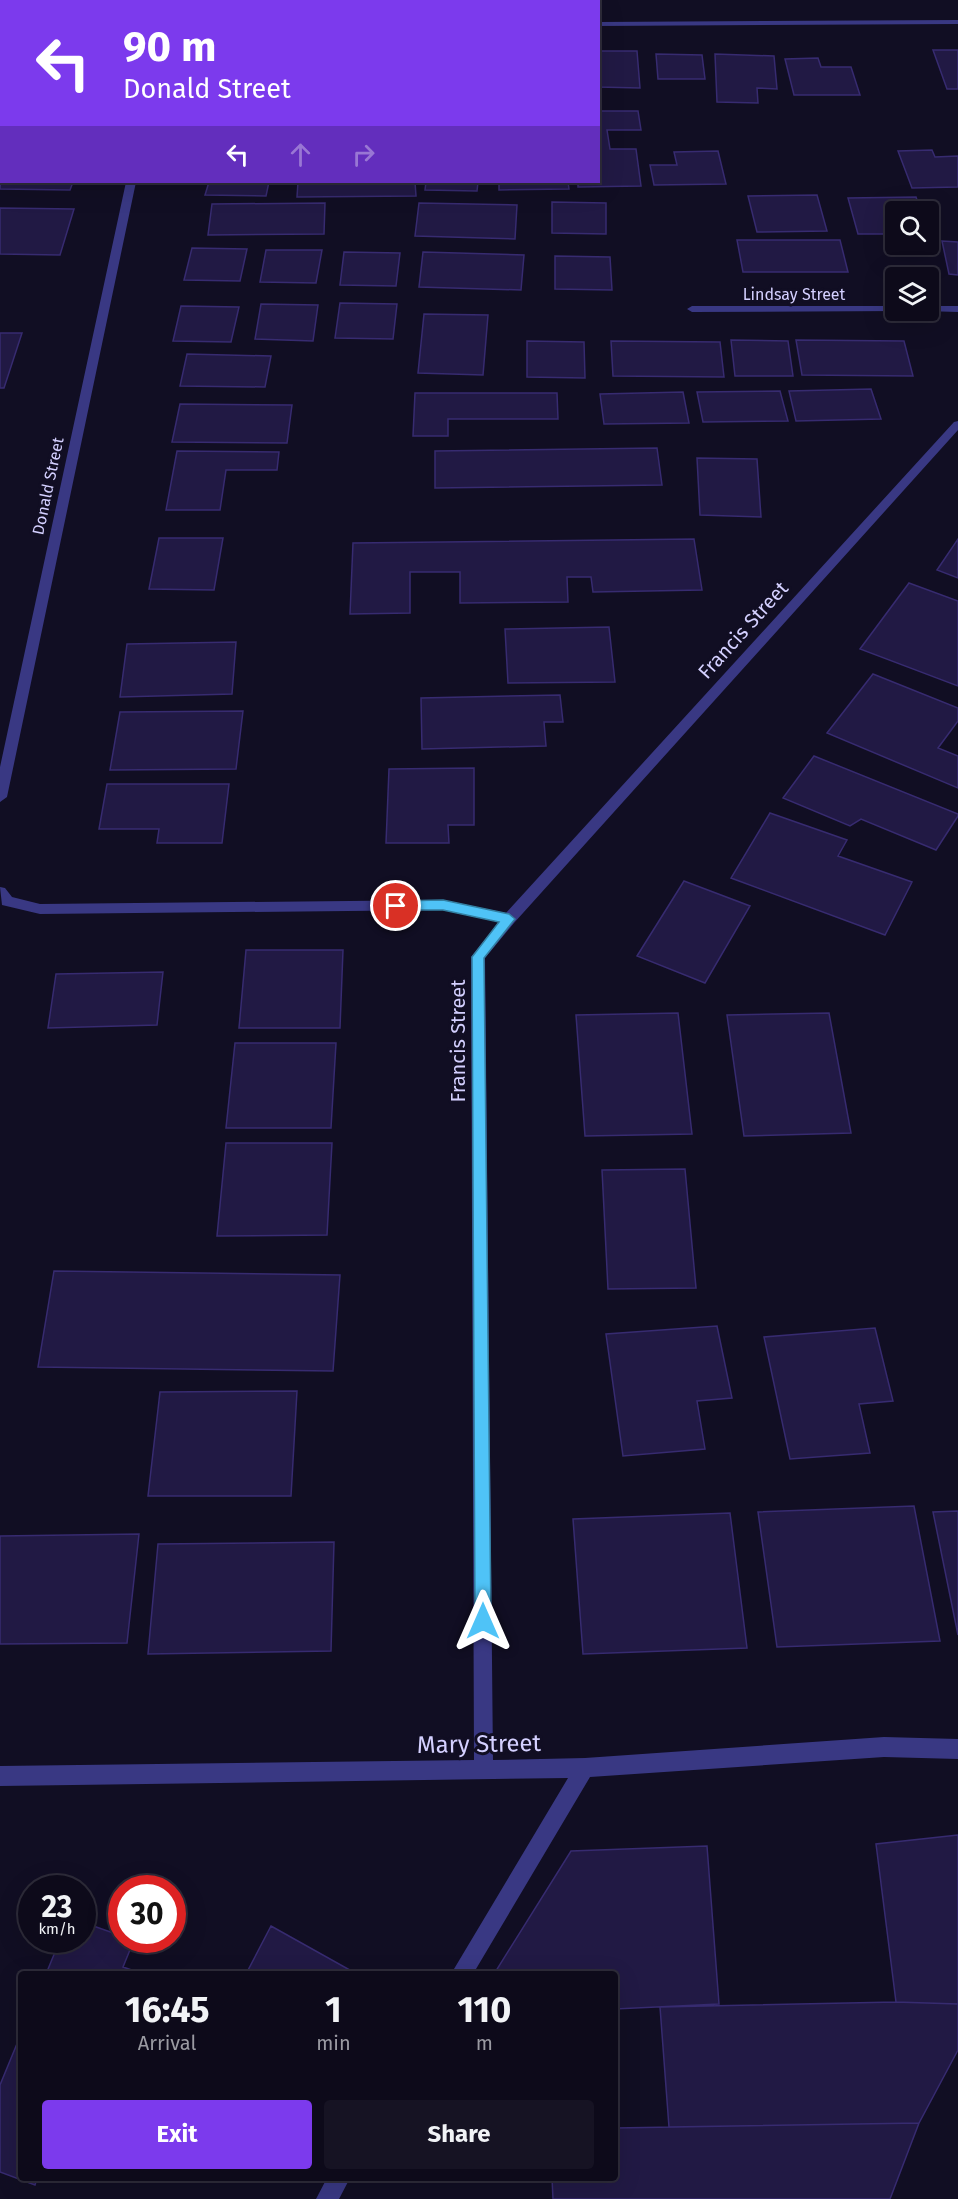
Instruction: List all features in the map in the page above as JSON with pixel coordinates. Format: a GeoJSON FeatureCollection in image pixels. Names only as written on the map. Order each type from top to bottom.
{"type":"FeatureCollection","features":[{"type":"Feature","properties":{"kind":"street"},"geometry":{"type":"LineString","coordinates":[[600,24],[958,22]]}},
{"type":"Feature","properties":{"kind":"street","name":"Donald Street"},"geometry":{"type":"LineString","coordinates":[[0,797],[131,183]]}},
{"type":"Feature","properties":{"kind":"street","name":"Lindsay Street"},"geometry":{"type":"LineString","coordinates":[[692,309],[885,309]]}},
{"type":"Feature","properties":{"kind":"street"},"geometry":{"type":"LineString","coordinates":[[939,309],[958,309]]}},
{"type":"Feature","properties":{"kind":"street","name":"Francis Street"},"geometry":{"type":"LineString","coordinates":[[484,1770],[478,957],[509,919],[958,424]]}},
{"type":"Feature","properties":{"kind":"street"},"geometry":{"type":"LineString","coordinates":[[0,892],[7,901],[40,909],[443,905],[509,919]]}},
{"type":"Feature","properties":{"kind":"street","name":"Mary Street"},"geometry":{"type":"LineString","coordinates":[[0,1776],[585,1768],[884,1747],[958,1749]]}},
{"type":"Feature","properties":{"kind":"street"},"geometry":{"type":"LineString","coordinates":[[463,1971],[585,1768]]}},
{"type":"Feature","properties":{"kind":"street"},"geometry":{"type":"LineString","coordinates":[[327,2199],[337,2181]]}},
{"type":"Feature","properties":{"kind":"building"},"geometry":{"type":"Polygon","coordinates":[[[933,50],[958,50],[958,89],[947,89],[933,50]]]}},
{"type":"Feature","properties":{"kind":"building"},"geometry":{"type":"Polygon","coordinates":[[[600,51],[637,51],[640,88],[600,87],[600,51]]]}},
{"type":"Feature","properties":{"kind":"building"},"geometry":{"type":"Polygon","coordinates":[[[656,54],[702,55],[705,79],[658,79],[656,54]]]}},
{"type":"Feature","properties":{"kind":"building"},"geometry":{"type":"Polygon","coordinates":[[[715,54],[774,56],[777,89],[757,88],[758,103],[717,102],[715,54]]]}},
{"type":"Feature","properties":{"kind":"building"},"geometry":{"type":"Polygon","coordinates":[[[818,58],[821,67],[851,67],[860,95],[794,95],[785,59],[818,58]]]}},
{"type":"Feature","properties":{"kind":"building"},"geometry":{"type":"Polygon","coordinates":[[[600,111],[638,111],[641,130],[607,130],[610,149],[636,149],[641,186],[578,187],[578,183],[600,183],[600,111]]]}},
{"type":"Feature","properties":{"kind":"building"},"geometry":{"type":"Polygon","coordinates":[[[932,150],[935,157],[958,156],[958,187],[912,188],[898,151],[932,150]]]}},
{"type":"Feature","properties":{"kind":"building"},"geometry":{"type":"Polygon","coordinates":[[[718,151],[726,184],[654,185],[650,165],[677,165],[674,152],[718,151]]]}},
{"type":"Feature","properties":{"kind":"building"},"geometry":{"type":"Polygon","coordinates":[[[0,183],[73,183],[70,190],[0,189],[0,183]]]}},
{"type":"Feature","properties":{"kind":"building"},"geometry":{"type":"Polygon","coordinates":[[[209,183],[269,183],[266,196],[205,195],[209,183]]]}},
{"type":"Feature","properties":{"kind":"building"},"geometry":{"type":"Polygon","coordinates":[[[298,183],[415,183],[416,196],[297,197],[298,183]]]}},
{"type":"Feature","properties":{"kind":"building"},"geometry":{"type":"Polygon","coordinates":[[[426,183],[478,183],[477,191],[425,190],[426,183]]]}},
{"type":"Feature","properties":{"kind":"building"},"geometry":{"type":"Polygon","coordinates":[[[499,183],[568,183],[569,189],[499,190],[499,183]]]}},
{"type":"Feature","properties":{"kind":"building"},"geometry":{"type":"Polygon","coordinates":[[[817,195],[827,231],[757,232],[748,196],[817,195]]]}},
{"type":"Feature","properties":{"kind":"building"},"geometry":{"type":"Polygon","coordinates":[[[916,197],[917,201],[885,201],[885,234],[858,234],[848,198],[916,197]]]}},
{"type":"Feature","properties":{"kind":"building"},"geometry":{"type":"Polygon","coordinates":[[[552,202],[606,203],[606,234],[552,233],[552,202]]]}},
{"type":"Feature","properties":{"kind":"building"},"geometry":{"type":"Polygon","coordinates":[[[325,203],[324,234],[208,235],[212,204],[325,203]]]}},
{"type":"Feature","properties":{"kind":"building"},"geometry":{"type":"Polygon","coordinates":[[[419,203],[517,205],[515,239],[415,236],[419,203]]]}},
{"type":"Feature","properties":{"kind":"building"},"geometry":{"type":"Polygon","coordinates":[[[0,208],[74,209],[60,255],[0,254],[0,208]]]}},
{"type":"Feature","properties":{"kind":"building"},"geometry":{"type":"Polygon","coordinates":[[[737,240],[840,240],[848,272],[743,272],[737,240]]]}},
{"type":"Feature","properties":{"kind":"building"},"geometry":{"type":"Polygon","coordinates":[[[942,241],[958,242],[958,275],[949,274],[942,241]]]}},
{"type":"Feature","properties":{"kind":"building"},"geometry":{"type":"Polygon","coordinates":[[[192,248],[247,249],[240,281],[184,280],[192,248]]]}},
{"type":"Feature","properties":{"kind":"building"},"geometry":{"type":"Polygon","coordinates":[[[266,250],[322,250],[316,283],[260,282],[266,250]]]}},
{"type":"Feature","properties":{"kind":"building"},"geometry":{"type":"Polygon","coordinates":[[[344,252],[400,253],[396,286],[340,285],[344,252]]]}},
{"type":"Feature","properties":{"kind":"building"},"geometry":{"type":"Polygon","coordinates":[[[423,252],[524,255],[521,290],[419,287],[423,252]]]}},
{"type":"Feature","properties":{"kind":"building"},"geometry":{"type":"Polygon","coordinates":[[[555,256],[610,257],[612,290],[555,289],[555,256]]]}},
{"type":"Feature","properties":{"kind":"building"},"geometry":{"type":"Polygon","coordinates":[[[340,303],[397,304],[393,339],[335,338],[340,303]]]}},
{"type":"Feature","properties":{"kind":"building"},"geometry":{"type":"Polygon","coordinates":[[[261,304],[318,305],[313,341],[255,339],[261,304]]]}},
{"type":"Feature","properties":{"kind":"building"},"geometry":{"type":"Polygon","coordinates":[[[181,306],[239,307],[231,342],[173,341],[181,306]]]}},
{"type":"Feature","properties":{"kind":"building"},"geometry":{"type":"Polygon","coordinates":[[[424,314],[488,315],[483,375],[418,373],[424,314]]]}},
{"type":"Feature","properties":{"kind":"building"},"geometry":{"type":"Polygon","coordinates":[[[0,333],[22,333],[4,388],[0,388],[0,333]]]}},
{"type":"Feature","properties":{"kind":"building"},"geometry":{"type":"Polygon","coordinates":[[[731,340],[788,341],[793,376],[735,376],[731,340]]]}},
{"type":"Feature","properties":{"kind":"building"},"geometry":{"type":"Polygon","coordinates":[[[796,340],[904,341],[913,376],[802,375],[796,340]]]}},
{"type":"Feature","properties":{"kind":"building"},"geometry":{"type":"Polygon","coordinates":[[[527,341],[584,342],[585,378],[527,377],[527,341]]]}},
{"type":"Feature","properties":{"kind":"building"},"geometry":{"type":"Polygon","coordinates":[[[611,341],[720,342],[724,377],[613,376],[611,341]]]}},
{"type":"Feature","properties":{"kind":"building"},"geometry":{"type":"Polygon","coordinates":[[[187,354],[271,356],[265,387],[180,386],[187,354]]]}},
{"type":"Feature","properties":{"kind":"building"},"geometry":{"type":"Polygon","coordinates":[[[871,389],[881,419],[796,421],[789,391],[871,389]]]}},
{"type":"Feature","properties":{"kind":"building"},"geometry":{"type":"Polygon","coordinates":[[[780,391],[788,421],[703,422],[697,392],[780,391]]]}},
{"type":"Feature","properties":{"kind":"building"},"geometry":{"type":"Polygon","coordinates":[[[683,392],[689,423],[604,424],[600,394],[683,392]]]}},
{"type":"Feature","properties":{"kind":"building"},"geometry":{"type":"Polygon","coordinates":[[[415,393],[557,393],[558,419],[448,419],[448,436],[413,436],[415,393]]]}},
{"type":"Feature","properties":{"kind":"building"},"geometry":{"type":"Polygon","coordinates":[[[180,404],[292,405],[287,443],[172,442],[180,404]]]}},
{"type":"Feature","properties":{"kind":"building"},"geometry":{"type":"Polygon","coordinates":[[[657,448],[662,485],[435,488],[435,451],[657,448]]]}},
{"type":"Feature","properties":{"kind":"building"},"geometry":{"type":"Polygon","coordinates":[[[177,451],[279,452],[277,470],[226,470],[220,510],[166,510],[177,451]]]}},
{"type":"Feature","properties":{"kind":"building"},"geometry":{"type":"Polygon","coordinates":[[[697,458],[757,459],[761,517],[700,515],[697,458]]]}},
{"type":"Feature","properties":{"kind":"building"},"geometry":{"type":"Polygon","coordinates":[[[159,538],[223,538],[214,590],[149,589],[159,538]]]}},
{"type":"Feature","properties":{"kind":"building"},"geometry":{"type":"Polygon","coordinates":[[[694,539],[702,590],[593,592],[591,577],[567,577],[568,602],[460,603],[460,572],[410,572],[410,613],[350,614],[353,543],[694,539]]]}},
{"type":"Feature","properties":{"kind":"building"},"geometry":{"type":"Polygon","coordinates":[[[958,539],[958,578],[937,570],[958,539]]]}},
{"type":"Feature","properties":{"kind":"building"},"geometry":{"type":"Polygon","coordinates":[[[909,583],[958,601],[958,686],[860,649],[909,583]]]}},
{"type":"Feature","properties":{"kind":"building"},"geometry":{"type":"Polygon","coordinates":[[[609,627],[615,682],[508,683],[505,629],[609,627]]]}},
{"type":"Feature","properties":{"kind":"building"},"geometry":{"type":"Polygon","coordinates":[[[236,642],[232,694],[120,697],[127,644],[236,642]]]}},
{"type":"Feature","properties":{"kind":"building"},"geometry":{"type":"Polygon","coordinates":[[[873,674],[958,708],[958,721],[938,748],[958,756],[958,788],[827,733],[873,674]]]}},
{"type":"Feature","properties":{"kind":"building"},"geometry":{"type":"Polygon","coordinates":[[[560,695],[563,722],[544,722],[546,746],[422,749],[421,698],[560,695]]]}},
{"type":"Feature","properties":{"kind":"building"},"geometry":{"type":"Polygon","coordinates":[[[243,711],[236,769],[110,770],[120,712],[243,711]]]}},
{"type":"Feature","properties":{"kind":"building"},"geometry":{"type":"Polygon","coordinates":[[[814,756],[958,814],[958,816],[936,850],[861,819],[850,826],[783,798],[814,756]]]}},
{"type":"Feature","properties":{"kind":"building"},"geometry":{"type":"Polygon","coordinates":[[[474,768],[474,825],[448,825],[449,843],[386,843],[389,769],[474,768]]]}},
{"type":"Feature","properties":{"kind":"building"},"geometry":{"type":"Polygon","coordinates":[[[107,784],[229,784],[222,843],[157,843],[159,829],[99,829],[107,784]]]}},
{"type":"Feature","properties":{"kind":"building"},"geometry":{"type":"Polygon","coordinates":[[[770,813],[847,840],[838,856],[912,882],[885,935],[731,878],[770,813]]]}},
{"type":"Feature","properties":{"kind":"building"},"geometry":{"type":"Polygon","coordinates":[[[684,881],[750,906],[705,983],[637,956],[684,881]]]}},
{"type":"Feature","properties":{"kind":"building"},"geometry":{"type":"Polygon","coordinates":[[[246,950],[343,950],[340,1028],[239,1028],[246,950]]]}},
{"type":"Feature","properties":{"kind":"building"},"geometry":{"type":"Polygon","coordinates":[[[163,972],[157,1025],[48,1028],[56,974],[163,972]]]}},
{"type":"Feature","properties":{"kind":"building"},"geometry":{"type":"Polygon","coordinates":[[[678,1013],[692,1134],[585,1136],[576,1015],[678,1013]]]}},
{"type":"Feature","properties":{"kind":"building"},"geometry":{"type":"Polygon","coordinates":[[[829,1013],[851,1133],[744,1136],[727,1015],[829,1013]]]}},
{"type":"Feature","properties":{"kind":"building"},"geometry":{"type":"Polygon","coordinates":[[[235,1043],[336,1043],[331,1128],[226,1128],[235,1043]]]}},
{"type":"Feature","properties":{"kind":"building"},"geometry":{"type":"Polygon","coordinates":[[[226,1143],[332,1143],[327,1235],[217,1236],[226,1143]]]}},
{"type":"Feature","properties":{"kind":"building"},"geometry":{"type":"Polygon","coordinates":[[[685,1169],[696,1288],[608,1289],[602,1170],[685,1169]]]}},
{"type":"Feature","properties":{"kind":"building"},"geometry":{"type":"Polygon","coordinates":[[[54,1271],[340,1275],[333,1371],[38,1367],[54,1271]]]}},
{"type":"Feature","properties":{"kind":"building"},"geometry":{"type":"Polygon","coordinates":[[[717,1326],[732,1398],[697,1401],[705,1449],[623,1456],[606,1334],[717,1326]]]}},
{"type":"Feature","properties":{"kind":"building"},"geometry":{"type":"Polygon","coordinates":[[[875,1328],[893,1401],[859,1404],[870,1453],[790,1459],[764,1337],[875,1328]]]}},
{"type":"Feature","properties":{"kind":"building"},"geometry":{"type":"Polygon","coordinates":[[[297,1391],[291,1496],[148,1496],[160,1392],[297,1391]]]}},
{"type":"Feature","properties":{"kind":"building"},"geometry":{"type":"Polygon","coordinates":[[[914,1506],[940,1641],[777,1647],[758,1512],[914,1506]]]}},
{"type":"Feature","properties":{"kind":"building"},"geometry":{"type":"Polygon","coordinates":[[[958,1511],[958,1635],[933,1512],[958,1511]]]}},
{"type":"Feature","properties":{"kind":"building"},"geometry":{"type":"Polygon","coordinates":[[[730,1513],[747,1648],[583,1654],[573,1519],[730,1513]]]}},
{"type":"Feature","properties":{"kind":"building"},"geometry":{"type":"Polygon","coordinates":[[[139,1534],[127,1643],[0,1644],[0,1536],[139,1534]]]}},
{"type":"Feature","properties":{"kind":"building"},"geometry":{"type":"Polygon","coordinates":[[[334,1542],[331,1651],[148,1654],[158,1544],[334,1542]]]}},
{"type":"Feature","properties":{"kind":"building"},"geometry":{"type":"Polygon","coordinates":[[[958,1835],[958,2004],[896,2002],[876,1844],[958,1835]]]}},
{"type":"Feature","properties":{"kind":"building"},"geometry":{"type":"Polygon","coordinates":[[[707,1846],[719,2004],[618,2009],[618,1971],[496,1971],[571,1851],[707,1846]]]}},
{"type":"Feature","properties":{"kind":"building"},"geometry":{"type":"Polygon","coordinates":[[[271,1926],[352,1971],[248,1971],[271,1926]]]}},
{"type":"Feature","properties":{"kind":"building"},"geometry":{"type":"Polygon","coordinates":[[[96,1927],[108,1931],[108,1953],[129,1953],[123,1967],[134,1971],[47,1971],[55,1953],[96,1953],[96,1927]]]}},
{"type":"Feature","properties":{"kind":"building"},"geometry":{"type":"Polygon","coordinates":[[[896,2002],[958,2004],[958,2050],[919,2123],[669,2127],[660,2007],[896,2002]]]}},
{"type":"Feature","properties":{"kind":"building"},"geometry":{"type":"Polygon","coordinates":[[[18,2041],[18,2179],[0,2172],[0,2085],[18,2041]]]}},
{"type":"Feature","properties":{"kind":"building"},"geometry":{"type":"Polygon","coordinates":[[[919,2123],[890,2199],[553,2199],[552,2181],[618,2181],[618,2128],[919,2123]]]}},
{"type":"Feature","properties":{"kind":"building"},"geometry":{"type":"Polygon","coordinates":[[[24,2181],[36,2181],[35,2185],[24,2181]]]}},
{"type":"Feature","properties":{"kind":"route"},"geometry":{"type":"LineString","coordinates":[[396,906],[443,905],[509,919],[478,957],[483,1621]]}}]}
